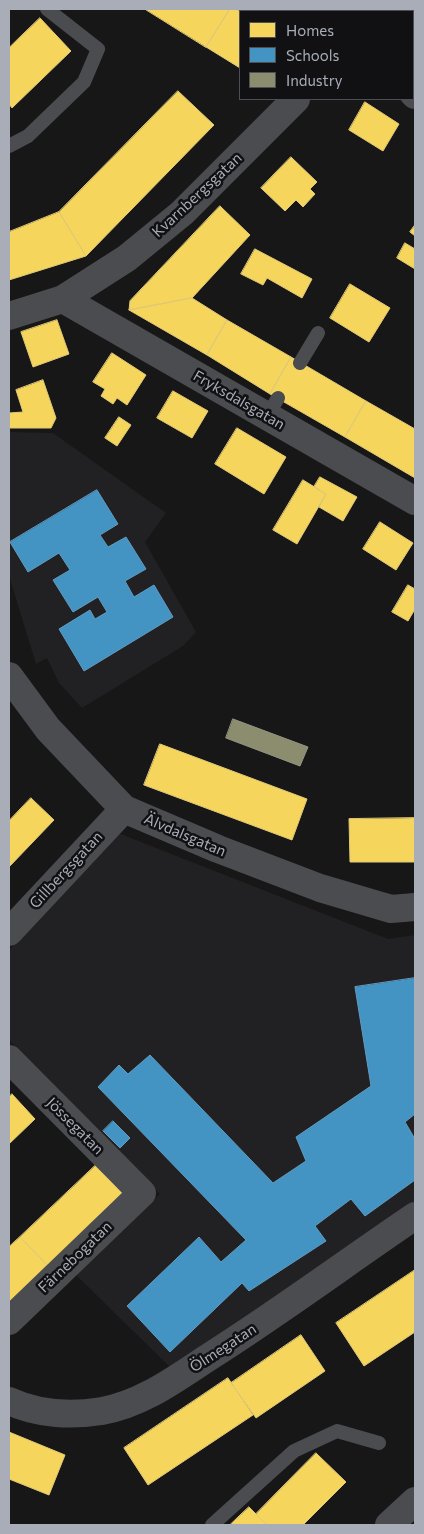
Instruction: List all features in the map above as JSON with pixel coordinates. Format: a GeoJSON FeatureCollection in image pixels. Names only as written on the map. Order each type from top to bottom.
{"type":"FeatureCollection","features":[{"type":"Feature","properties":{"kind":"street","name":"Kvarnbergsgatan"},"geometry":{"type":"LineString","coordinates":[[9,316],[63,299],[127,258],[182,214],[295,100]]}},
{"type":"Feature","properties":{"kind":"street","name":"Fryksdalsgatan"},"geometry":{"type":"LineString","coordinates":[[63,299],[273,407],[415,501]]}},
{"type":"Feature","properties":{"kind":"street","name":"Älvdalsgatan"},"geometry":{"type":"LineString","coordinates":[[9,676],[48,729],[124,809],[218,849],[320,888],[391,908],[415,907]]}},
{"type":"Feature","properties":{"kind":"street","name":"Gillbergsgatan"},"geometry":{"type":"LineString","coordinates":[[9,932],[124,809]]}},
{"type":"Feature","properties":{"kind":"street","name":"Jössegatan"},"geometry":{"type":"LineString","coordinates":[[9,1059],[142,1193]]}},
{"type":"Feature","properties":{"kind":"street","name":"Färnebogatan"},"geometry":{"type":"LineString","coordinates":[[9,1321],[142,1193]]}},
{"type":"Feature","properties":{"kind":"street","name":"Ölmegatan"},"geometry":{"type":"LineString","coordinates":[[9,1402],[26,1409],[65,1414],[102,1411],[150,1394],[268,1319],[415,1216]]}},
{"type":"Feature","properties":{"kind":"street"},"geometry":{"type":"LineString","coordinates":[[389,1525],[415,1501]]}},
{"type":"Feature","properties":{"kind":"lane"},"geometry":{"type":"LineString","coordinates":[[9,146],[28,136],[84,82],[98,49],[47,9]]}},
{"type":"Feature","properties":{"kind":"lane"},"geometry":{"type":"LineString","coordinates":[[300,363],[318,333]]}},
{"type":"Feature","properties":{"kind":"lane"},"geometry":{"type":"LineString","coordinates":[[212,1525],[294,1451],[337,1431],[379,1443]]}},
{"type":"Feature","properties":{"kind":"shaded area"},"geometry":{"type":"Polygon","coordinates":[[[9,432],[53,433],[166,513],[145,542],[196,632],[183,646],[82,708],[59,683],[47,658],[36,664],[9,576],[9,432]]]}},
{"type":"Feature","properties":{"kind":"shaded area"},"geometry":{"type":"Polygon","coordinates":[[[118,833],[388,939],[415,935],[415,1205],[176,1373],[76,1275],[160,1194],[9,1040],[9,950],[118,833]]]}},
{"type":"Feature","properties":{"kind":"building: Homes"},"geometry":{"type":"Polygon","coordinates":[[[145,9],[230,9],[206,47],[145,9]]]}},
{"type":"Feature","properties":{"kind":"building: Homes"},"geometry":{"type":"Polygon","coordinates":[[[230,9],[239,10],[239,67],[206,47],[230,9]]]}},
{"type":"Feature","properties":{"kind":"building: Homes"},"geometry":{"type":"Polygon","coordinates":[[[40,18],[71,51],[12,108],[9,104],[9,48],[40,18]]]}},
{"type":"Feature","properties":{"kind":"building: Homes"},"geometry":{"type":"Polygon","coordinates":[[[178,91],[214,125],[86,256],[59,212],[178,91]]]}},
{"type":"Feature","properties":{"kind":"building: Homes"},"geometry":{"type":"Polygon","coordinates":[[[365,102],[399,124],[383,151],[349,130],[365,102]]]}},
{"type":"Feature","properties":{"kind":"building: Homes"},"geometry":{"type":"Polygon","coordinates":[[[291,157],[317,182],[310,189],[315,194],[303,207],[296,200],[285,211],[261,188],[291,157]]]}},
{"type":"Feature","properties":{"kind":"building: Homes"},"geometry":{"type":"Polygon","coordinates":[[[220,206],[250,235],[192,298],[129,310],[130,301],[220,206]]]}},
{"type":"Feature","properties":{"kind":"building: Homes"},"geometry":{"type":"Polygon","coordinates":[[[59,212],[86,256],[9,280],[9,232],[59,212]]]}},
{"type":"Feature","properties":{"kind":"building: Homes"},"geometry":{"type":"Polygon","coordinates":[[[415,225],[415,236],[410,232],[415,225]]]}},
{"type":"Feature","properties":{"kind":"building: Homes"},"geometry":{"type":"Polygon","coordinates":[[[405,243],[415,249],[415,269],[397,258],[405,243]]]}},
{"type":"Feature","properties":{"kind":"building: Homes"},"geometry":{"type":"Polygon","coordinates":[[[255,249],[312,279],[302,298],[267,278],[263,285],[241,274],[255,249]]]}},
{"type":"Feature","properties":{"kind":"building: Homes"},"geometry":{"type":"Polygon","coordinates":[[[350,284],[390,308],[369,342],[330,318],[350,284]]]}},
{"type":"Feature","properties":{"kind":"building: Homes"},"geometry":{"type":"Polygon","coordinates":[[[192,298],[227,320],[207,355],[129,310],[192,298]]]}},
{"type":"Feature","properties":{"kind":"building: Homes"},"geometry":{"type":"Polygon","coordinates":[[[57,320],[69,354],[33,367],[21,332],[57,320]]]}},
{"type":"Feature","properties":{"kind":"building: Homes"},"geometry":{"type":"Polygon","coordinates":[[[227,320],[291,357],[270,394],[207,355],[227,320]]]}},
{"type":"Feature","properties":{"kind":"building: Homes"},"geometry":{"type":"Polygon","coordinates":[[[112,353],[146,375],[127,405],[117,398],[113,404],[101,396],[105,389],[93,382],[112,353]]]}},
{"type":"Feature","properties":{"kind":"building: Homes"},"geometry":{"type":"Polygon","coordinates":[[[291,357],[366,401],[345,437],[270,394],[291,357]]]}},
{"type":"Feature","properties":{"kind":"building: Homes"},"geometry":{"type":"Polygon","coordinates":[[[43,380],[56,418],[51,428],[9,428],[9,413],[23,412],[16,390],[43,380]]]}},
{"type":"Feature","properties":{"kind":"building: Homes"},"geometry":{"type":"Polygon","coordinates":[[[173,391],[208,411],[192,438],[157,418],[173,391]]]}},
{"type":"Feature","properties":{"kind":"building: Homes"},"geometry":{"type":"Polygon","coordinates":[[[366,401],[415,429],[415,478],[345,437],[366,401]]]}},
{"type":"Feature","properties":{"kind":"building: Homes"},"geometry":{"type":"Polygon","coordinates":[[[119,417],[131,425],[117,446],[105,438],[119,417]]]}},
{"type":"Feature","properties":{"kind":"building: Homes"},"geometry":{"type":"Polygon","coordinates":[[[237,428],[286,457],[264,494],[215,464],[237,428]]]}},
{"type":"Feature","properties":{"kind":"building: Homes"},"geometry":{"type":"Polygon","coordinates":[[[320,477],[357,497],[343,521],[319,507],[326,494],[314,487],[320,477]]]}},
{"type":"Feature","properties":{"kind":"building: Homes"},"geometry":{"type":"Polygon","coordinates":[[[303,480],[326,494],[297,544],[273,530],[303,480]]]}},
{"type":"Feature","properties":{"kind":"building: Homes"},"geometry":{"type":"Polygon","coordinates":[[[380,522],[413,543],[396,570],[363,549],[380,522]]]}},
{"type":"Feature","properties":{"kind":"building: Homes"},"geometry":{"type":"Polygon","coordinates":[[[408,585],[415,589],[415,609],[408,621],[392,612],[408,585]]]}},
{"type":"Feature","properties":{"kind":"building: Homes"},"geometry":{"type":"Polygon","coordinates":[[[160,744],[307,799],[292,840],[144,785],[160,744]]]}},
{"type":"Feature","properties":{"kind":"building: Homes"},"geometry":{"type":"Polygon","coordinates":[[[31,798],[54,820],[9,867],[9,821],[31,798]]]}},
{"type":"Feature","properties":{"kind":"building: Homes"},"geometry":{"type":"Polygon","coordinates":[[[415,818],[415,862],[350,862],[349,819],[415,818]]]}},
{"type":"Feature","properties":{"kind":"building: Homes"},"geometry":{"type":"Polygon","coordinates":[[[12,1094],[35,1119],[9,1144],[9,1097],[12,1094]]]}},
{"type":"Feature","properties":{"kind":"building: Homes"},"geometry":{"type":"Polygon","coordinates":[[[96,1165],[125,1196],[49,1267],[20,1237],[96,1165]]]}},
{"type":"Feature","properties":{"kind":"building: Homes"},"geometry":{"type":"Polygon","coordinates":[[[20,1237],[49,1267],[11,1302],[9,1299],[9,1247],[20,1237]]]}},
{"type":"Feature","properties":{"kind":"building: Homes"},"geometry":{"type":"Polygon","coordinates":[[[415,1270],[415,1332],[364,1366],[336,1323],[415,1270]]]}},
{"type":"Feature","properties":{"kind":"building: Homes"},"geometry":{"type":"Polygon","coordinates":[[[301,1335],[325,1371],[256,1418],[231,1383],[301,1335]]]}},
{"type":"Feature","properties":{"kind":"building: Homes"},"geometry":{"type":"Polygon","coordinates":[[[228,1378],[253,1415],[148,1485],[124,1448],[228,1378]]]}},
{"type":"Feature","properties":{"kind":"building: Homes"},"geometry":{"type":"Polygon","coordinates":[[[9,1432],[65,1455],[49,1495],[9,1479],[9,1432]]]}},
{"type":"Feature","properties":{"kind":"building: Homes"},"geometry":{"type":"Polygon","coordinates":[[[316,1453],[346,1482],[303,1525],[267,1525],[256,1514],[316,1453]]]}},
{"type":"Feature","properties":{"kind":"building: Homes"},"geometry":{"type":"Polygon","coordinates":[[[249,1507],[267,1525],[230,1525],[249,1507]]]}},
{"type":"Feature","properties":{"kind":"building: Schools"},"geometry":{"type":"Polygon","coordinates":[[[97,490],[118,524],[100,535],[108,547],[126,537],[146,569],[125,581],[134,597],[154,585],[173,617],[84,671],[59,629],[90,610],[95,619],[107,612],[98,597],[73,612],[53,580],[70,570],[59,553],[28,572],[10,542],[97,490]]]}},
{"type":"Feature","properties":{"kind":"building: Schools"},"geometry":{"type":"Polygon","coordinates":[[[415,978],[415,1114],[405,1122],[415,1139],[415,1180],[365,1216],[351,1199],[315,1226],[326,1241],[249,1291],[242,1283],[170,1352],[127,1306],[199,1237],[221,1262],[246,1240],[98,1087],[119,1065],[128,1074],[150,1055],[273,1183],[306,1161],[296,1137],[371,1086],[355,987],[415,978]]]}},
{"type":"Feature","properties":{"kind":"building: Schools"},"geometry":{"type":"Polygon","coordinates":[[[113,1121],[130,1138],[120,1148],[103,1131],[113,1121]]]}},
{"type":"Feature","properties":{"kind":"building: Industry"},"geometry":{"type":"Polygon","coordinates":[[[233,719],[308,747],[300,766],[226,738],[233,719]]]}}]}
